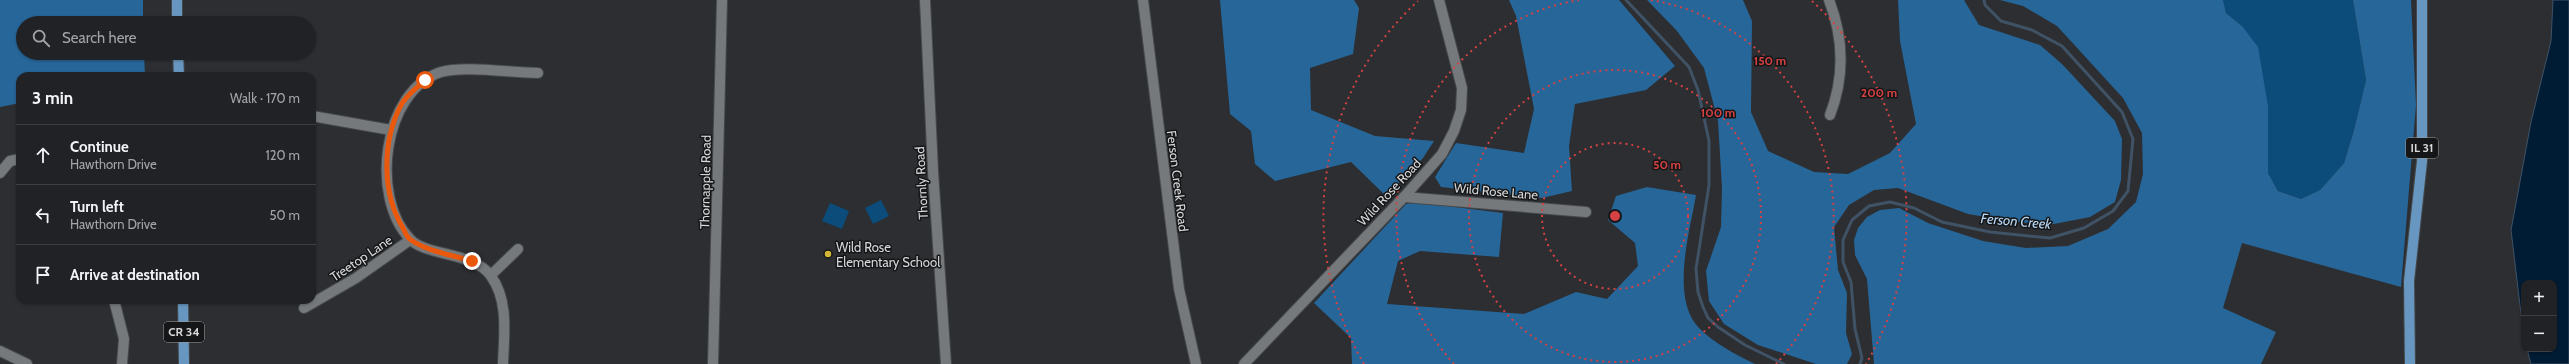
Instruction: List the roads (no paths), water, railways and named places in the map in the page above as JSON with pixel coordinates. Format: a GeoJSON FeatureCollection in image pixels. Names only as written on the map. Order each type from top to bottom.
{"type":"FeatureCollection","features":[{"type":"Feature","properties":{"kind":"main road"},"geometry":{"type":"LineString","coordinates":[[177,0],[177,16]]}},
{"type":"Feature","properties":{"kind":"main road","name":"IL 31"},"geometry":{"type":"LineString","coordinates":[[2410,364],[2409,294],[2422,161],[2422,0]]}},
{"type":"Feature","properties":{"kind":"main road"},"geometry":{"type":"LineString","coordinates":[[178,60],[179,72]]}},
{"type":"Feature","properties":{"kind":"main road","name":"CR 34"},"geometry":{"type":"LineString","coordinates":[[183,304],[184,364]]}},
{"type":"Feature","properties":{"kind":"street","name":"Thornapple Road"},"geometry":{"type":"LineString","coordinates":[[714,364],[722,0]]}},
{"type":"Feature","properties":{"kind":"street","name":"Thornly Road"},"geometry":{"type":"LineString","coordinates":[[925,0],[933,171],[946,364]]}},
{"type":"Feature","properties":{"kind":"street","name":"Ferson Creek Road"},"geometry":{"type":"LineString","coordinates":[[1143,0],[1178,289],[1196,364]]}},
{"type":"Feature","properties":{"kind":"street","name":"Wild Rose Road"},"geometry":{"type":"LineString","coordinates":[[1244,364],[1404,197],[1442,154],[1454,131],[1461,110],[1462,88],[1457,64],[1439,0]]}},
{"type":"Feature","properties":{"kind":"street"},"geometry":{"type":"LineString","coordinates":[[1829,0],[1840,36],[1842,61],[1838,94],[1830,115]]}},
{"type":"Feature","properties":{"kind":"street"},"geometry":{"type":"LineString","coordinates":[[503,364],[504,312],[501,296],[491,275],[472,261],[430,249],[410,240],[396,216],[389,195],[388,155],[391,130],[400,106],[411,93],[425,80],[441,72],[460,70],[538,73]]}},
{"type":"Feature","properties":{"kind":"street"},"geometry":{"type":"LineString","coordinates":[[316,117],[391,130]]}},
{"type":"Feature","properties":{"kind":"street"},"geometry":{"type":"LineString","coordinates":[[0,173],[10,161],[16,160]]}},
{"type":"Feature","properties":{"kind":"street","name":"Wild Rose Lane"},"geometry":{"type":"LineString","coordinates":[[1404,197],[1586,212]]}},
{"type":"Feature","properties":{"kind":"street","name":"Treetop Lane"},"geometry":{"type":"LineString","coordinates":[[316,301],[356,278],[410,240]]}},
{"type":"Feature","properties":{"kind":"street"},"geometry":{"type":"LineString","coordinates":[[491,275],[518,249]]}},
{"type":"Feature","properties":{"kind":"street"},"geometry":{"type":"LineString","coordinates":[[115,304],[124,339],[122,364]]}},
{"type":"Feature","properties":{"kind":"street","name":"Treetop Lane"},"geometry":{"type":"LineString","coordinates":[[304,308],[311,304]]}},
{"type":"Feature","properties":{"kind":"street"},"geometry":{"type":"LineString","coordinates":[[0,350],[27,364]]}},
{"type":"Feature","properties":{"kind":"waterway","name":"Ferson Creek"},"geometry":{"type":"LineString","coordinates":[[1626,0],[1689,67],[1698,90],[1709,141],[1709,185],[1696,269],[1698,292],[1703,307],[1708,318],[1718,327],[1745,345],[1784,364]]}},
{"type":"Feature","properties":{"kind":"waterway","name":"Ferson Creek"},"geometry":{"type":"LineString","coordinates":[[1860,364],[1862,358],[1855,329],[1851,282],[1843,262],[1843,240],[1852,220],[1869,206],[1890,202],[1914,208],[1942,222],[1990,232],[2050,238],[2084,228],[2113,211],[2128,191],[2133,139],[2122,112],[2062,46],[2032,30],[2001,21],[1985,5],[1984,0]]}},
{"type":"Feature","properties":{"kind":"place","name":"Wild Rose Elementary School"},"geometry":{"type":"Point","coordinates":[828,254]}}]}
